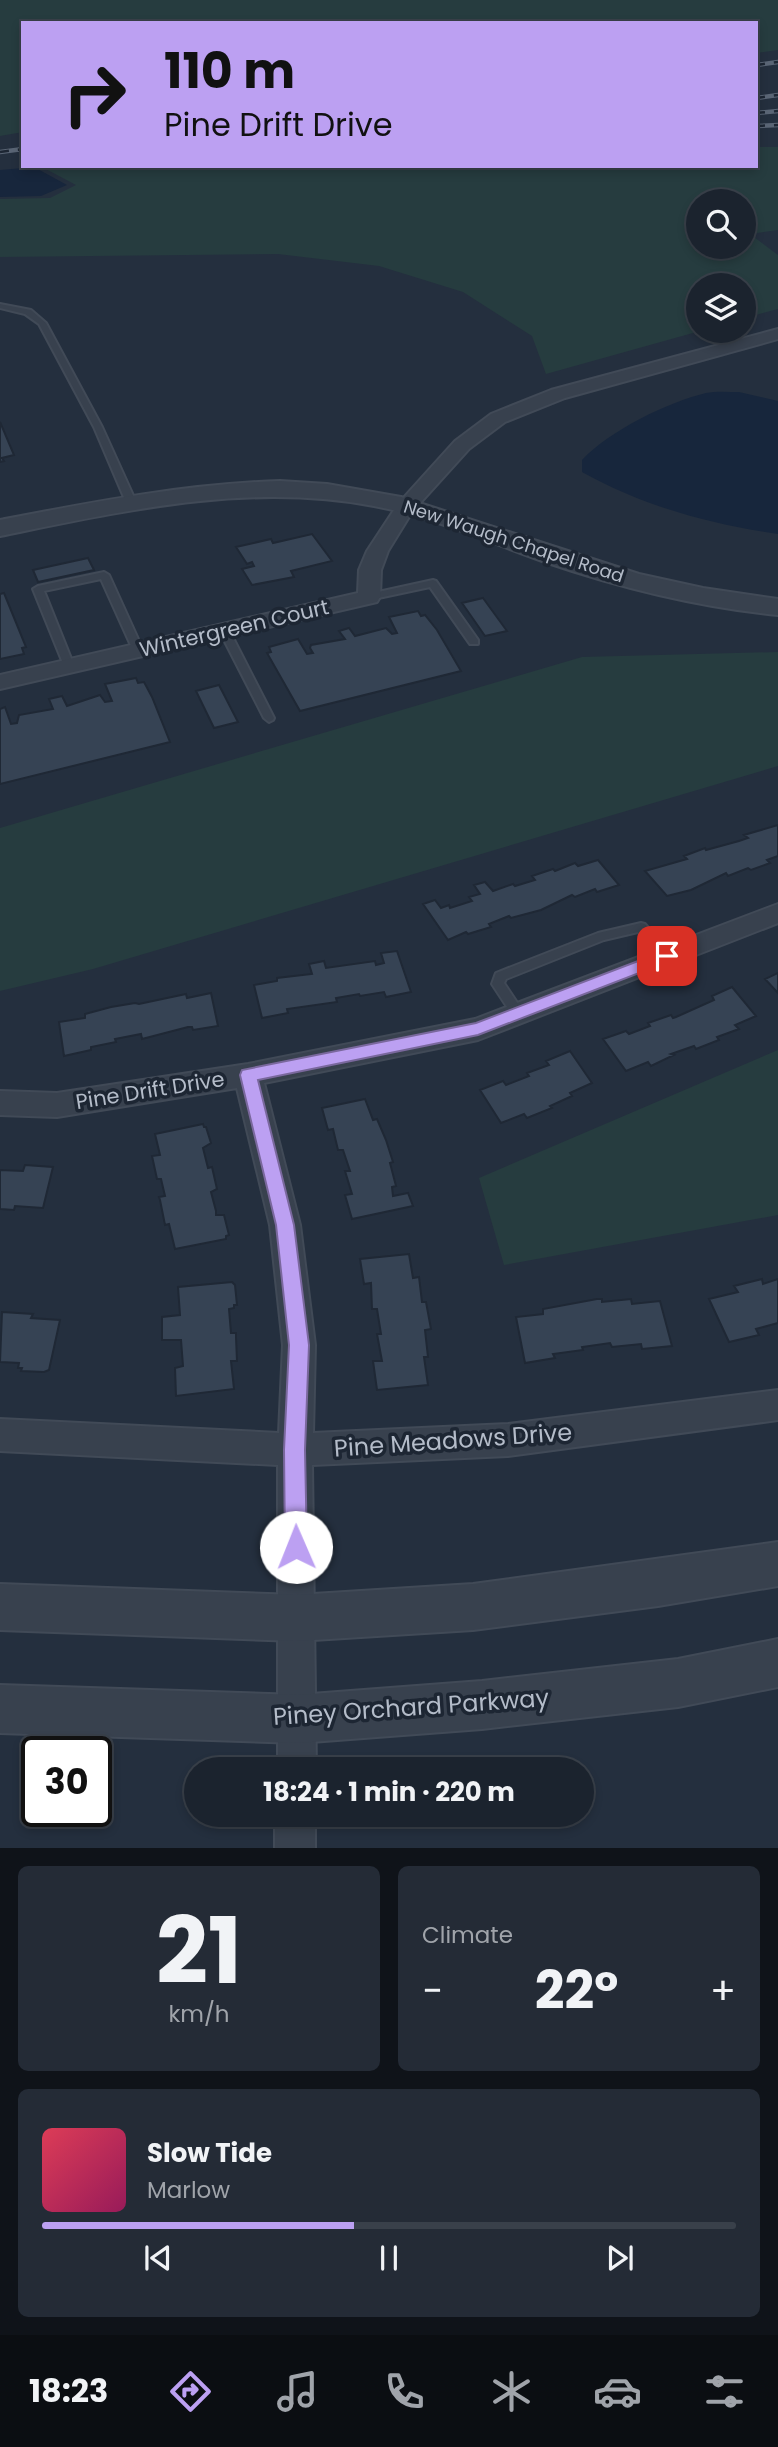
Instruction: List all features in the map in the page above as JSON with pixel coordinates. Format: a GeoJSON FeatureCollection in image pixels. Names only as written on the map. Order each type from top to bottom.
{"type":"FeatureCollection","features":[{"type":"Feature","properties":{"kind":"street"},"geometry":{"type":"LineString","coordinates":[[369,597],[369,572],[392,526],[472,435],[524,405],[778,334]]}},
{"type":"Feature","properties":{"kind":"street","name":"New Waugh Chapel Road"},"geometry":{"type":"LineString","coordinates":[[0,528],[131,502],[202,492],[262,489],[332,493],[408,506],[446,516],[581,565],[649,584],[704,596],[778,607]]}},
{"type":"Feature","properties":{"kind":"street","name":"Wintergreen Court"},"geometry":{"type":"LineString","coordinates":[[0,682],[369,597]]}},
{"type":"Feature","properties":{"kind":"street","name":"Pine Drift Drive"},"geometry":{"type":"LineString","coordinates":[[0,1103],[57,1105],[248,1075],[478,1029],[778,913]]}},
{"type":"Feature","properties":{"kind":"street"},"geometry":{"type":"LineString","coordinates":[[248,1075],[285,1225],[299,1345],[295,1450],[296,1757]]}},
{"type":"Feature","properties":{"kind":"street","name":"Pine Meadows Drive"},"geometry":{"type":"LineString","coordinates":[[0,1435],[295,1450],[508,1440],[778,1405]]}},
{"type":"Feature","properties":{"kind":"street"},"geometry":{"type":"LineString","coordinates":[[0,1607],[297,1618],[473,1607],[778,1564]]}},
{"type":"Feature","properties":{"kind":"street","name":"Piney Orchard Parkway"},"geometry":{"type":"LineString","coordinates":[[0,1709],[298,1719],[482,1705],[652,1686],[778,1663]]}},
{"type":"Feature","properties":{"kind":"street"},"geometry":{"type":"LineString","coordinates":[[295,1827],[295,1848]]}},
{"type":"Feature","properties":{"kind":"lane"},"geometry":{"type":"LineString","coordinates":[[0,306],[29,312],[42,323],[98,427],[131,502]]}},
{"type":"Feature","properties":{"kind":"lane"},"geometry":{"type":"LineString","coordinates":[[69,666],[38,589],[104,575],[138,650]]}},
{"type":"Feature","properties":{"kind":"lane"},"geometry":{"type":"LineString","coordinates":[[369,597],[433,583],[474,642]]}},
{"type":"Feature","properties":{"kind":"lane"},"geometry":{"type":"LineString","coordinates":[[223,630],[269,718]]}},
{"type":"Feature","properties":{"kind":"lane"},"geometry":{"type":"LineString","coordinates":[[518,1013],[498,984],[500,976],[602,936],[641,927],[667,956]]}},
{"type":"Feature","properties":{"kind":"green space"},"geometry":{"type":"Polygon","coordinates":[[[0,0],[778,0],[778,50],[758,53],[758,21],[21,21],[21,132],[0,136],[0,0]]]}},
{"type":"Feature","properties":{"kind":"green space"},"geometry":{"type":"Polygon","coordinates":[[[758,147],[778,147],[778,230],[756,233],[756,189],[686,189],[686,259],[756,259],[756,238],[778,255],[778,309],[756,315],[756,273],[686,273],[686,335],[546,374],[532,336],[463,292],[379,266],[278,254],[0,257],[0,199],[50,198],[76,185],[44,168],[758,168],[758,147]]]}},
{"type":"Feature","properties":{"kind":"green space"},"geometry":{"type":"Polygon","coordinates":[[[778,652],[778,766],[93,969],[0,991],[0,828],[582,657],[778,652]]]}},
{"type":"Feature","properties":{"kind":"green space"},"geometry":{"type":"Polygon","coordinates":[[[778,1050],[778,1215],[504,1265],[479,1178],[778,1050]]]}},
{"type":"Feature","properties":{"kind":"water"},"geometry":{"type":"Polygon","coordinates":[[[36,168],[67,185],[41,196],[0,197],[0,170],[36,168]]]}},
{"type":"Feature","properties":{"kind":"water"},"geometry":{"type":"Polygon","coordinates":[[[739,392],[778,401],[778,534],[677,512],[629,495],[582,472],[582,460],[594,449],[640,419],[691,397],[706,393],[739,392]]]}},
{"type":"Feature","properties":{"kind":"building"},"geometry":{"type":"Polygon","coordinates":[[[0,422],[14,455],[2,458],[4,461],[0,462],[0,422]]]}},
{"type":"Feature","properties":{"kind":"building"},"geometry":{"type":"Polygon","coordinates":[[[312,534],[332,561],[291,571],[294,577],[252,585],[242,569],[254,566],[252,562],[247,564],[236,547],[271,539],[273,543],[312,534]]]}},
{"type":"Feature","properties":{"kind":"building"},"geometry":{"type":"Polygon","coordinates":[[[88,558],[94,570],[38,582],[33,570],[88,558]]]}},
{"type":"Feature","properties":{"kind":"building"},"geometry":{"type":"Polygon","coordinates":[[[4,593],[26,647],[22,648],[24,654],[0,659],[0,594],[4,593]]]}},
{"type":"Feature","properties":{"kind":"building"},"geometry":{"type":"Polygon","coordinates":[[[483,598],[507,631],[485,636],[462,603],[483,598]]]}},
{"type":"Feature","properties":{"kind":"building"},"geometry":{"type":"Polygon","coordinates":[[[418,611],[421,616],[425,615],[437,630],[461,671],[300,711],[267,653],[271,652],[269,647],[298,639],[307,654],[313,653],[311,645],[345,639],[339,631],[349,628],[355,636],[386,628],[392,634],[397,633],[389,617],[418,611]]]}},
{"type":"Feature","properties":{"kind":"building"},"geometry":{"type":"Polygon","coordinates":[[[136,678],[138,683],[144,682],[152,697],[170,742],[0,784],[0,709],[5,707],[11,724],[17,723],[19,715],[53,709],[49,699],[62,696],[67,706],[100,695],[105,702],[112,701],[105,684],[136,678]]]}},
{"type":"Feature","properties":{"kind":"building"},"geometry":{"type":"Polygon","coordinates":[[[219,685],[238,722],[214,728],[196,691],[219,685]]]}},
{"type":"Feature","properties":{"kind":"building"},"geometry":{"type":"Polygon","coordinates":[[[778,825],[778,856],[767,860],[770,863],[751,870],[748,868],[728,876],[726,873],[691,890],[667,896],[645,871],[687,859],[684,856],[705,848],[706,850],[748,838],[744,835],[778,825]]]}},
{"type":"Feature","properties":{"kind":"building"},"geometry":{"type":"Polygon","coordinates":[[[598,860],[619,885],[597,892],[595,889],[575,897],[572,895],[541,910],[511,918],[509,916],[489,924],[491,927],[468,934],[466,932],[448,940],[423,904],[435,900],[441,908],[449,905],[450,908],[472,901],[469,897],[480,894],[474,885],[485,882],[493,891],[535,880],[532,876],[553,869],[555,871],[575,863],[578,866],[598,860]]]}},
{"type":"Feature","properties":{"kind":"building"},"geometry":{"type":"Polygon","coordinates":[[[397,951],[411,992],[386,997],[384,992],[336,998],[337,1002],[287,1009],[288,1013],[262,1018],[254,985],[277,981],[277,978],[312,974],[309,964],[324,961],[326,968],[375,961],[376,965],[384,963],[381,953],[397,951]]]}},
{"type":"Feature","properties":{"kind":"building"},"geometry":{"type":"Polygon","coordinates":[[[778,973],[778,993],[765,979],[778,973]]]}},
{"type":"Feature","properties":{"kind":"building"},"geometry":{"type":"Polygon","coordinates":[[[732,987],[756,1016],[735,1025],[739,1029],[717,1037],[719,1040],[696,1049],[694,1046],[671,1054],[674,1055],[651,1066],[648,1062],[626,1071],[603,1039],[626,1031],[629,1034],[650,1026],[648,1023],[671,1015],[676,1017],[714,1000],[712,996],[732,987]]]}},
{"type":"Feature","properties":{"kind":"building"},"geometry":{"type":"Polygon","coordinates":[[[211,993],[218,1026],[193,1030],[188,1027],[142,1039],[141,1034],[115,1039],[116,1042],[64,1056],[59,1022],[85,1018],[85,1014],[111,1007],[186,994],[187,998],[211,993]]]}},
{"type":"Feature","properties":{"kind":"building"},"geometry":{"type":"Polygon","coordinates":[[[570,1051],[592,1083],[570,1093],[572,1096],[550,1106],[552,1108],[527,1118],[524,1114],[501,1123],[480,1090],[503,1081],[506,1085],[529,1076],[527,1073],[549,1065],[546,1061],[570,1051]]]}},
{"type":"Feature","properties":{"kind":"building"},"geometry":{"type":"Polygon","coordinates":[[[365,1099],[373,1120],[377,1119],[393,1162],[390,1163],[396,1186],[392,1187],[393,1196],[408,1193],[413,1206],[352,1219],[345,1195],[352,1194],[345,1171],[350,1171],[343,1150],[338,1150],[333,1129],[328,1130],[322,1108],[365,1099]]]}},
{"type":"Feature","properties":{"kind":"building"},"geometry":{"type":"Polygon","coordinates":[[[203,1124],[211,1143],[203,1148],[208,1168],[212,1167],[217,1189],[211,1192],[216,1215],[224,1215],[229,1235],[226,1239],[175,1249],[169,1224],[165,1225],[159,1197],[165,1196],[161,1179],[157,1179],[152,1156],[160,1155],[155,1134],[203,1124]]]}},
{"type":"Feature","properties":{"kind":"building"},"geometry":{"type":"Polygon","coordinates":[[[25,1165],[53,1167],[43,1208],[15,1206],[14,1210],[0,1209],[0,1170],[23,1171],[25,1165]]]}},
{"type":"Feature","properties":{"kind":"building"},"geometry":{"type":"Polygon","coordinates":[[[409,1254],[413,1278],[419,1277],[422,1302],[426,1302],[431,1329],[425,1330],[428,1357],[424,1357],[428,1385],[377,1390],[373,1361],[382,1361],[377,1334],[381,1334],[377,1309],[372,1309],[371,1283],[364,1284],[360,1259],[409,1254]]]}},
{"type":"Feature","properties":{"kind":"building"},"geometry":{"type":"Polygon","coordinates":[[[762,1279],[763,1284],[778,1279],[778,1323],[756,1329],[759,1335],[729,1342],[709,1299],[738,1292],[734,1286],[762,1279]]]}},
{"type":"Feature","properties":{"kind":"building"},"geometry":{"type":"Polygon","coordinates":[[[232,1282],[235,1285],[237,1305],[229,1309],[231,1333],[236,1333],[237,1361],[231,1361],[234,1389],[176,1396],[175,1368],[183,1366],[181,1340],[162,1340],[162,1317],[180,1315],[178,1287],[232,1282]]]}},
{"type":"Feature","properties":{"kind":"building"},"geometry":{"type":"Polygon","coordinates":[[[602,1299],[602,1302],[631,1299],[632,1304],[660,1301],[672,1346],[642,1349],[641,1344],[612,1347],[610,1343],[582,1347],[583,1350],[553,1354],[555,1358],[525,1363],[516,1317],[543,1314],[543,1309],[602,1299]]]}},
{"type":"Feature","properties":{"kind":"building"},"geometry":{"type":"Polygon","coordinates":[[[2,1312],[33,1314],[31,1318],[60,1320],[49,1370],[21,1371],[22,1368],[18,1368],[19,1363],[0,1362],[2,1312]]]}},
{"type":"Feature","properties":{"kind":"railway"},"geometry":{"type":"LineString","coordinates":[[758,65],[778,62]]}},
{"type":"Feature","properties":{"kind":"railway"},"geometry":{"type":"LineString","coordinates":[[758,98],[778,95]]}},
{"type":"Feature","properties":{"kind":"railway"},"geometry":{"type":"LineString","coordinates":[[758,113],[778,111]]}},
{"type":"Feature","properties":{"kind":"railway"},"geometry":{"type":"LineString","coordinates":[[758,126],[778,125]]}},
{"type":"Feature","properties":{"kind":"railway"},"geometry":{"type":"LineString","coordinates":[[0,152],[21,149]]}},
{"type":"Feature","properties":{"kind":"route"},"geometry":{"type":"LineString","coordinates":[[296,1547],[295,1450],[299,1345],[285,1225],[248,1075],[478,1029],[667,956]]}}]}
